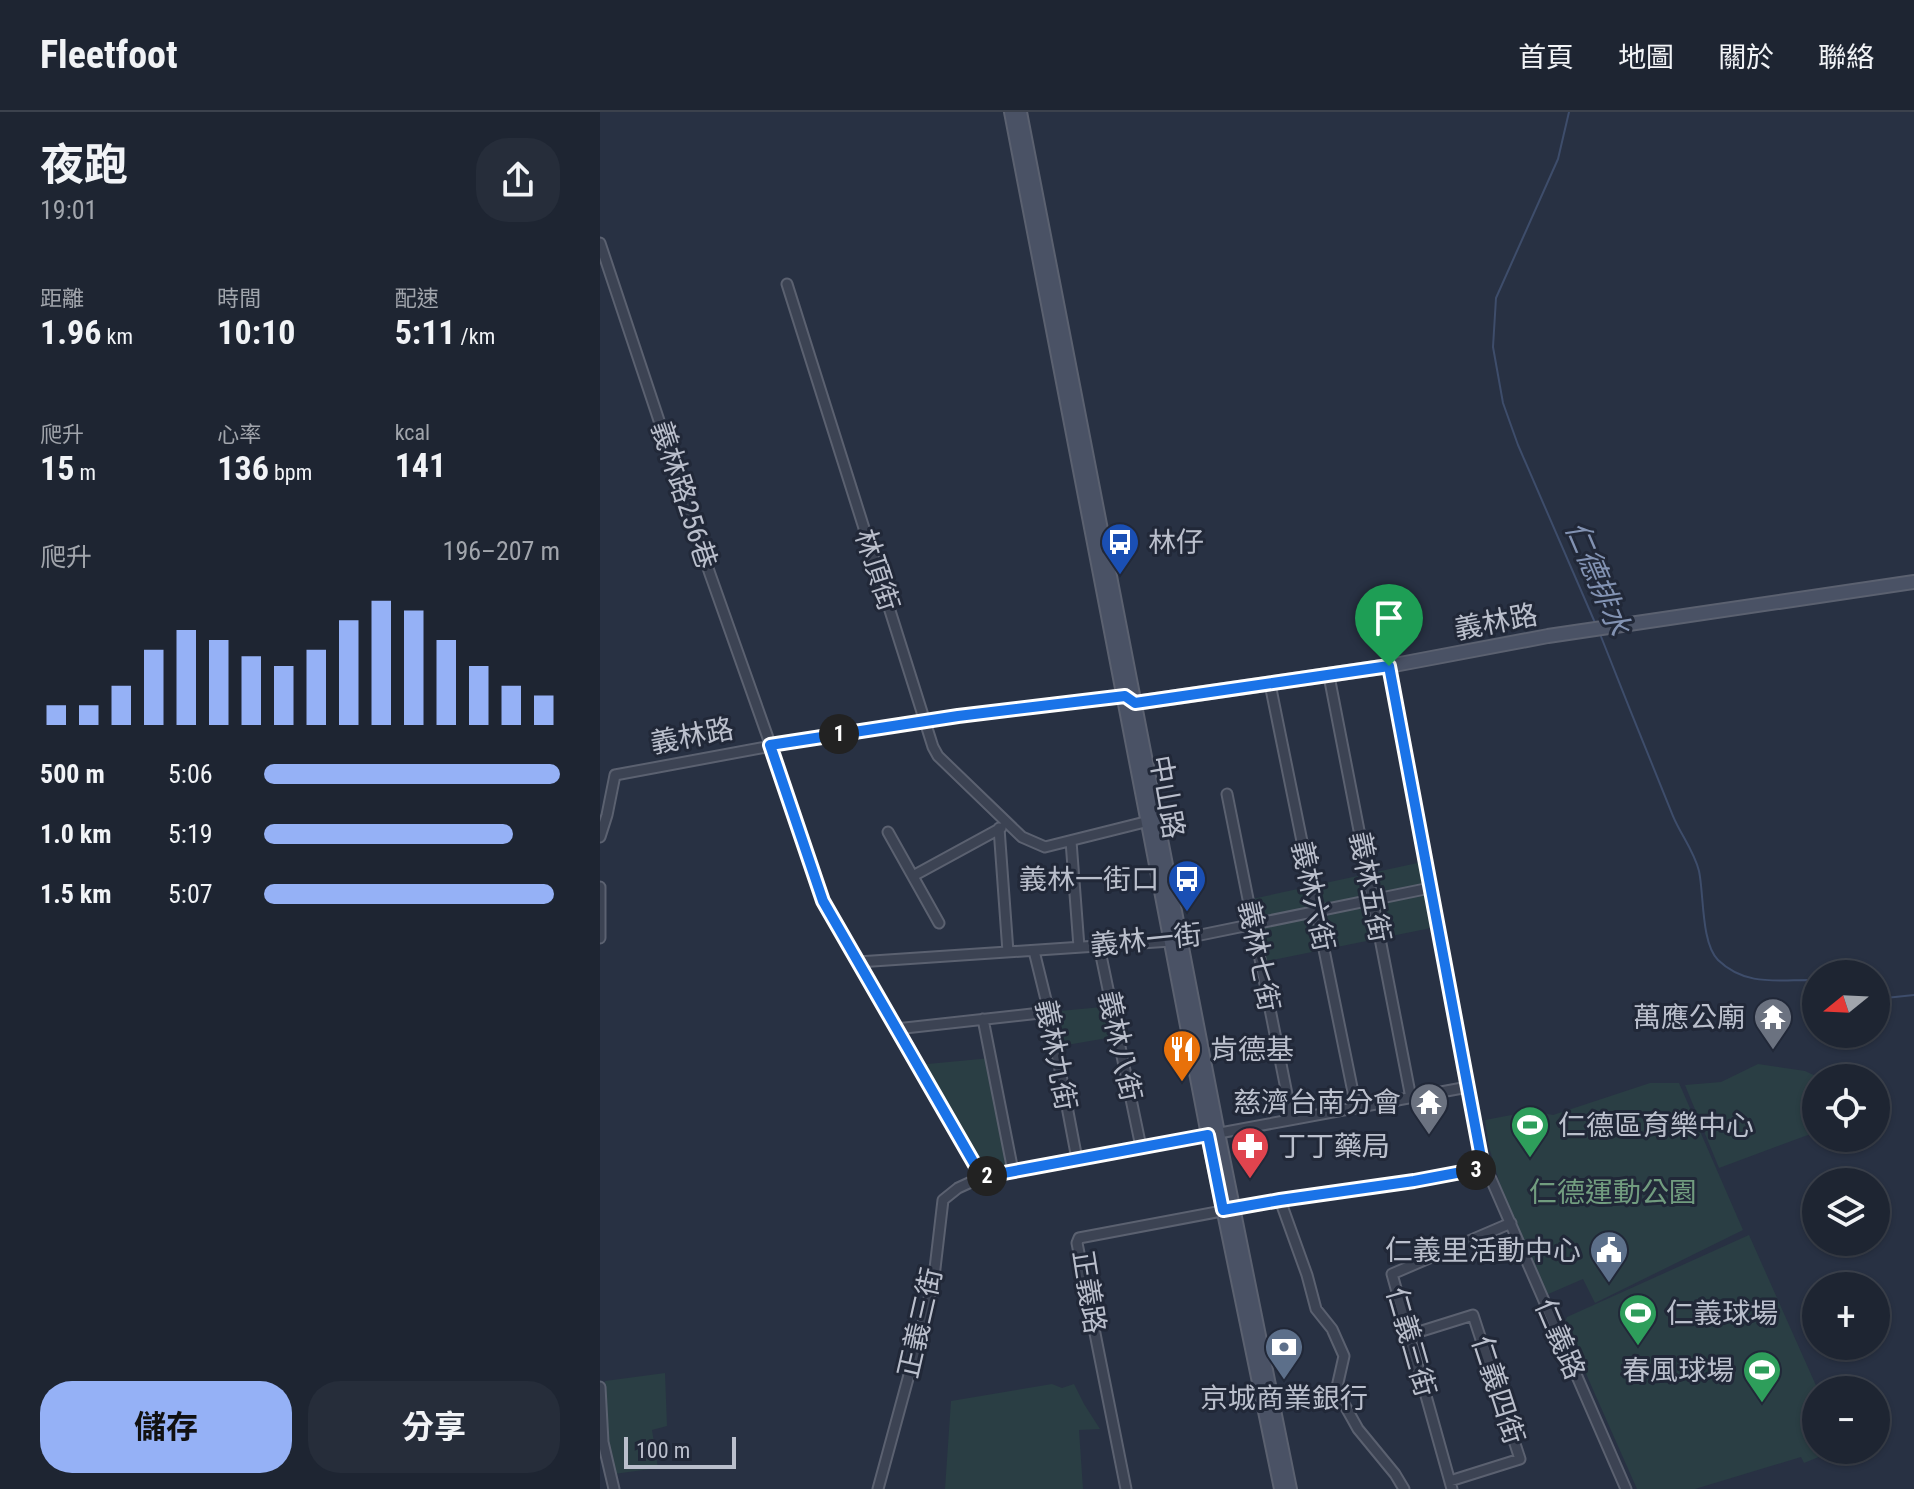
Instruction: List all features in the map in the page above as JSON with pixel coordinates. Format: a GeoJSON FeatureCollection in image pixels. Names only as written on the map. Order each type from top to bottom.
{"type":"FeatureCollection","features":[{"type":"Feature","properties":{"kind":"main road","name":"中山路"},"geometry":{"type":"LineString","coordinates":[[1011,112],[1130,700]]}},
{"type":"Feature","properties":{"kind":"main road","name":"中山路"},"geometry":{"type":"LineString","coordinates":[[1020,112],[1281,1489]]}},
{"type":"Feature","properties":{"kind":"main road","name":"義林路"},"geometry":{"type":"LineString","coordinates":[[1130,700],[1329,676],[1548,636],[1914,582]]}},
{"type":"Feature","properties":{"kind":"main road","name":"中山路"},"geometry":{"type":"LineString","coordinates":[[1228,1209],[1290,1489]]}},
{"type":"Feature","properties":{"kind":"street","name":"義林路256巷"},"geometry":{"type":"LineString","coordinates":[[600,243],[823,901],[982,1177]]}},
{"type":"Feature","properties":{"kind":"street","name":"林頂街"},"geometry":{"type":"LineString","coordinates":[[787,284],[938,756],[1022,837],[1045,847],[1152,821]]}},
{"type":"Feature","properties":{"kind":"street","name":"仁義路"},"geometry":{"type":"LineString","coordinates":[[1389,666],[1483,1168],[1511,1223],[1626,1489]]}},
{"type":"Feature","properties":{"kind":"street","name":"義林五街"},"geometry":{"type":"LineString","coordinates":[[1329,676],[1411,1098]]}},
{"type":"Feature","properties":{"kind":"street","name":"義林六街"},"geometry":{"type":"LineString","coordinates":[[1270,684],[1356,1107]]}},
{"type":"Feature","properties":{"kind":"street","name":"義林路"},"geometry":{"type":"LineString","coordinates":[[600,837],[615,775],[770,745],[925,722],[1130,700]]}},
{"type":"Feature","properties":{"kind":"street","name":"義林七街"},"geometry":{"type":"LineString","coordinates":[[1227,794],[1292,1119]]}},
{"type":"Feature","properties":{"kind":"street","name":"林頂街"},"geometry":{"type":"LineString","coordinates":[[913,876],[999,828],[1013,828]]}},
{"type":"Feature","properties":{"kind":"street"},"geometry":{"type":"LineString","coordinates":[[999,828],[1008,952]]}},
{"type":"Feature","properties":{"kind":"street"},"geometry":{"type":"LineString","coordinates":[[888,832],[939,923]]}},
{"type":"Feature","properties":{"kind":"street"},"geometry":{"type":"LineString","coordinates":[[1071,841],[1079,947]]}},
{"type":"Feature","properties":{"kind":"street"},"geometry":{"type":"LineString","coordinates":[[600,887],[600,938]]}},
{"type":"Feature","properties":{"kind":"street","name":"義林一街"},"geometry":{"type":"LineString","coordinates":[[858,962],[1176,940],[1430,888]]}},
{"type":"Feature","properties":{"kind":"street","name":"義林八街"},"geometry":{"type":"LineString","coordinates":[[1099,946],[1141,1147]]}},
{"type":"Feature","properties":{"kind":"street","name":"義林九街"},"geometry":{"type":"LineString","coordinates":[[1034,951],[1077,1159]]}},
{"type":"Feature","properties":{"kind":"street"},"geometry":{"type":"LineString","coordinates":[[896,1029],[1049,1012]]}},
{"type":"Feature","properties":{"kind":"street"},"geometry":{"type":"LineString","coordinates":[[983,1019],[1013,1171]]}},
{"type":"Feature","properties":{"kind":"street"},"geometry":{"type":"LineString","coordinates":[[982,1177],[1468,1087]]}},
{"type":"Feature","properties":{"kind":"street"},"geometry":{"type":"LineString","coordinates":[[1228,1209],[1483,1168]]}},
{"type":"Feature","properties":{"kind":"street","name":"正義三街"},"geometry":{"type":"LineString","coordinates":[[878,1489],[934,1277],[943,1200],[958,1188],[982,1177]]}},
{"type":"Feature","properties":{"kind":"street"},"geometry":{"type":"LineString","coordinates":[[1280,1200],[1316,1309],[1332,1329],[1344,1356],[1337,1387],[1339,1395],[1358,1429],[1404,1489]]}},
{"type":"Feature","properties":{"kind":"street","name":"正義路"},"geometry":{"type":"LineString","coordinates":[[1126,1489],[1077,1243],[1079,1238],[1228,1209]]}},
{"type":"Feature","properties":{"kind":"street","name":"仁義三街"},"geometry":{"type":"LineString","coordinates":[[1451,1485],[1392,1274],[1511,1223]]}},
{"type":"Feature","properties":{"kind":"street","name":"仁義四街"},"geometry":{"type":"LineString","coordinates":[[1409,1335],[1473,1315],[1520,1459],[1451,1485]]}},
{"type":"Feature","properties":{"kind":"street"},"geometry":{"type":"LineString","coordinates":[[600,1387],[603,1442],[614,1489]]}},
{"type":"Feature","properties":{"kind":"green space"},"geometry":{"type":"Polygon","coordinates":[[[1422,862],[1436,927],[1263,962],[1252,899],[1422,862]]]}},
{"type":"Feature","properties":{"kind":"green space"},"geometry":{"type":"Polygon","coordinates":[[[1113,1006],[1119,1036],[1055,1047],[1049,1012],[1113,1006]]]}},
{"type":"Feature","properties":{"kind":"green space"},"geometry":{"type":"Polygon","coordinates":[[[991,1058],[1013,1171],[982,1177],[917,1065],[991,1058]]]}},
{"type":"Feature","properties":{"kind":"green space"},"geometry":{"type":"Polygon","coordinates":[[[1758,1064],[1802,1071],[1802,1137],[1719,1168],[1685,1085],[1721,1082],[1758,1064]]]}},
{"type":"Feature","properties":{"kind":"green space","name":"仁德運動公園"},"geometry":{"type":"Polygon","coordinates":[[[1650,1083],[1679,1083],[1743,1230],[1595,1303],[1583,1279],[1546,1295],[1507,1208],[1489,1147],[1485,1120],[1533,1111],[1553,1115],[1650,1083]]]}},
{"type":"Feature","properties":{"kind":"green space"},"geometry":{"type":"Polygon","coordinates":[[[1749,1235],[1802,1360],[1812,1376],[1802,1376],[1802,1459],[1695,1489],[1637,1489],[1564,1324],[1567,1317],[1749,1235]]]}},
{"type":"Feature","properties":{"kind":"green space"},"geometry":{"type":"Polygon","coordinates":[[[665,1373],[667,1426],[652,1430],[658,1468],[614,1474],[606,1426],[605,1381],[665,1373]]]}},
{"type":"Feature","properties":{"kind":"green space"},"geometry":{"type":"Polygon","coordinates":[[[1052,1384],[1062,1388],[1074,1384],[1100,1429],[1079,1430],[1083,1489],[945,1489],[951,1401],[1052,1384]]]}},
{"type":"Feature","properties":{"kind":"waterway","name":"仁德排水"},"geometry":{"type":"LineString","coordinates":[[1569,112],[1558,159],[1496,298],[1493,347],[1503,403],[1518,445],[1596,625]]}},
{"type":"Feature","properties":{"kind":"waterway","name":"仁德排水"},"geometry":{"type":"LineString","coordinates":[[1600,634],[1673,816],[1697,864],[1706,930],[1713,952],[1728,968],[1750,978],[1802,980]]}},
{"type":"Feature","properties":{"kind":"waterway","name":"仁德排水"},"geometry":{"type":"LineString","coordinates":[[1890,998],[1914,995]]}},
{"type":"Feature","properties":{"kind":"place","name":"林仔"},"geometry":{"type":"Point","coordinates":[1120,576]}},
{"type":"Feature","properties":{"kind":"place","name":"義林一街口"},"geometry":{"type":"Point","coordinates":[1187,913]}},
{"type":"Feature","properties":{"kind":"place","name":"萬應公廟"},"geometry":{"type":"Point","coordinates":[1773,1051]}},
{"type":"Feature","properties":{"kind":"place","name":"肯德基"},"geometry":{"type":"Point","coordinates":[1182,1083]}},
{"type":"Feature","properties":{"kind":"place","name":"慈濟台南分會"},"geometry":{"type":"Point","coordinates":[1429,1136]}},
{"type":"Feature","properties":{"kind":"place","name":"仁德區育樂中心"},"geometry":{"type":"Point","coordinates":[1530,1159]}},
{"type":"Feature","properties":{"kind":"place","name":"丁丁藥局"},"geometry":{"type":"Point","coordinates":[1250,1180]}},
{"type":"Feature","properties":{"kind":"place","name":"仁義里活動中心"},"geometry":{"type":"Point","coordinates":[1609,1284]}},
{"type":"Feature","properties":{"kind":"place","name":"仁義球場"},"geometry":{"type":"Point","coordinates":[1638,1347]}},
{"type":"Feature","properties":{"kind":"place","name":"京城商業銀行"},"geometry":{"type":"Point","coordinates":[1284,1381]}},
{"type":"Feature","properties":{"kind":"place","name":"春風球場"},"geometry":{"type":"Point","coordinates":[1762,1404]}},
{"type":"Feature","properties":{"kind":"route"},"geometry":{"type":"LineString","coordinates":[[1389,666],[1483,1168],[1223,1210],[1208,1135],[982,1177],[823,901],[770,745],[958,716],[1125,696],[1135,703],[1389,666]]}}]}
